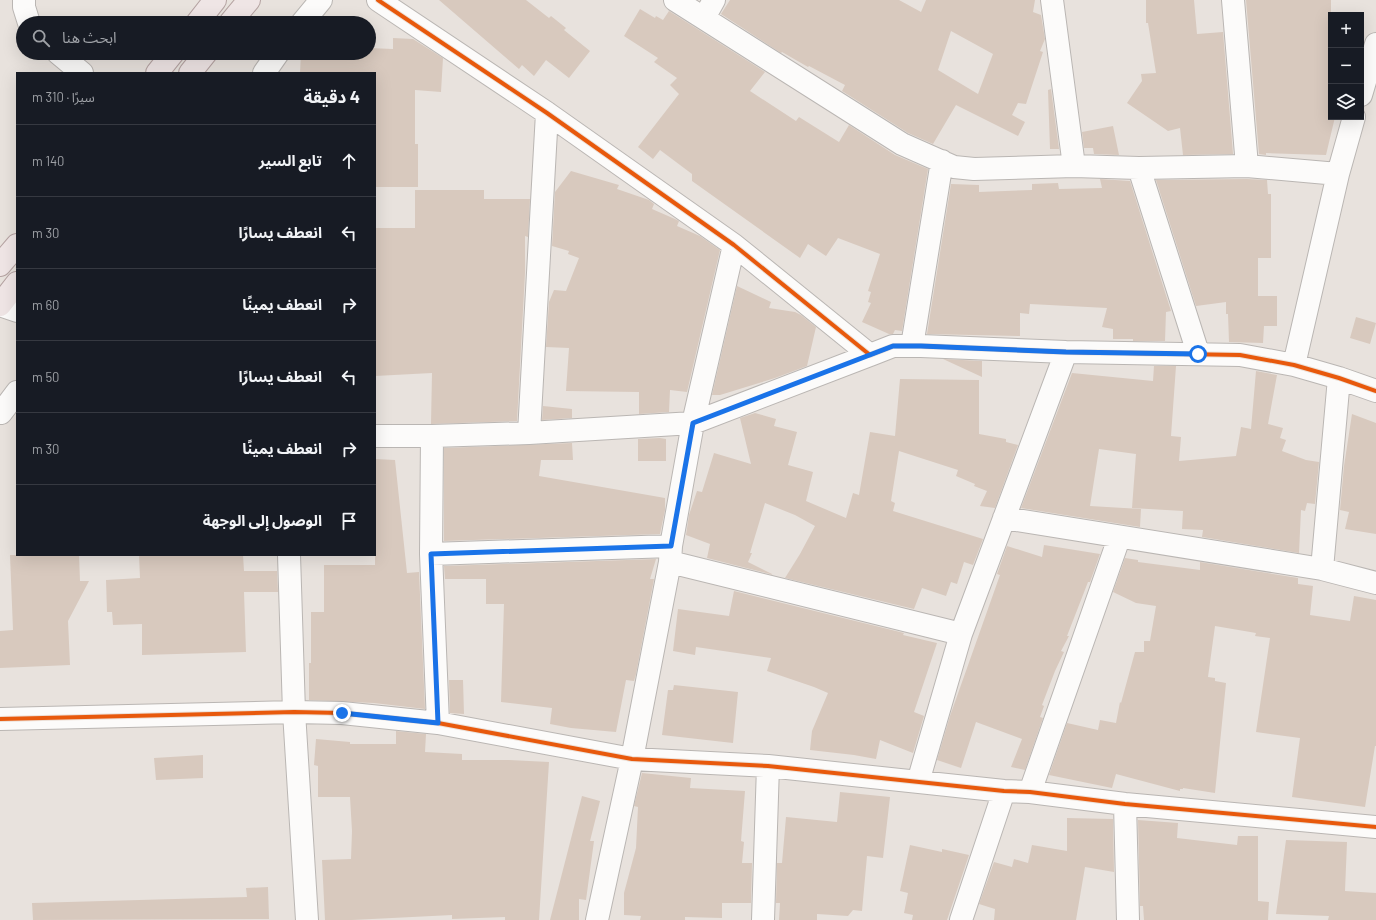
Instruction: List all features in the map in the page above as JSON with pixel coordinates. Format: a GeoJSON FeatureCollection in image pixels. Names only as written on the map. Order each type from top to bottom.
{"type":"FeatureCollection","features":[{"type":"Feature","properties":{"kind":"main road"},"geometry":{"type":"LineString","coordinates":[[203,16],[216,0]]}},
{"type":"Feature","properties":{"kind":"main road"},"geometry":{"type":"LineString","coordinates":[[236,16],[249,0]]}},
{"type":"Feature","properties":{"kind":"main road"},"geometry":{"type":"LineString","coordinates":[[158,72],[167,60]]}},
{"type":"Feature","properties":{"kind":"main road"},"geometry":{"type":"LineString","coordinates":[[191,72],[200,60]]}},
{"type":"Feature","properties":{"kind":"main road"},"geometry":{"type":"LineString","coordinates":[[0,265],[16,246]]}},
{"type":"Feature","properties":{"kind":"main road"},"geometry":{"type":"LineString","coordinates":[[0,305],[16,284]]}},
{"type":"Feature","properties":{"kind":"street"},"geometry":{"type":"LineString","coordinates":[[24,0],[24,6],[28,16]]}},
{"type":"Feature","properties":{"kind":"street"},"geometry":{"type":"LineString","coordinates":[[308,16],[321,0]]}},
{"type":"Feature","properties":{"kind":"street"},"geometry":{"type":"LineString","coordinates":[[378,0],[547,113],[734,245],[870,355]]}},
{"type":"Feature","properties":{"kind":"street"},"geometry":{"type":"LineString","coordinates":[[676,0],[709,9],[902,144],[954,167],[974,169],[1074,166],[1139,168],[1247,166],[1338,174]]}},
{"type":"Feature","properties":{"kind":"street"},"geometry":{"type":"LineString","coordinates":[[1052,0],[1074,166]]}},
{"type":"Feature","properties":{"kind":"street"},"geometry":{"type":"LineString","coordinates":[[1233,0],[1247,166]]}},
{"type":"Feature","properties":{"kind":"street"},"geometry":{"type":"LineString","coordinates":[[1364,85],[1376,44]]}},
{"type":"Feature","properties":{"kind":"street"},"geometry":{"type":"LineString","coordinates":[[66,60],[81,72]]}},
{"type":"Feature","properties":{"kind":"street"},"geometry":{"type":"LineString","coordinates":[[265,72],[273,60]]}},
{"type":"Feature","properties":{"kind":"street"},"geometry":{"type":"LineString","coordinates":[[529,433],[547,113]]}},
{"type":"Feature","properties":{"kind":"street"},"geometry":{"type":"LineString","coordinates":[[1294,365],[1338,174],[1353,120]]}},
{"type":"Feature","properties":{"kind":"street"},"geometry":{"type":"LineString","coordinates":[[912,346],[942,161]]}},
{"type":"Feature","properties":{"kind":"street"},"geometry":{"type":"LineString","coordinates":[[1139,168],[1198,354]]}},
{"type":"Feature","properties":{"kind":"street"},"geometry":{"type":"LineString","coordinates":[[596,920],[632,759],[693,423],[734,245]]}},
{"type":"Feature","properties":{"kind":"street"},"geometry":{"type":"LineString","coordinates":[[0,305],[16,311]]}},
{"type":"Feature","properties":{"kind":"street"},"geometry":{"type":"LineString","coordinates":[[376,436],[529,433],[693,423],[893,346],[1066,352],[1240,355],[1294,365],[1339,378],[1376,391]]}},
{"type":"Feature","properties":{"kind":"street"},"geometry":{"type":"LineString","coordinates":[[918,782],[961,634],[1066,352]]}},
{"type":"Feature","properties":{"kind":"street"},"geometry":{"type":"LineString","coordinates":[[1322,570],[1339,378]]}},
{"type":"Feature","properties":{"kind":"street"},"geometry":{"type":"LineString","coordinates":[[6,411],[16,394]]}},
{"type":"Feature","properties":{"kind":"street"},"geometry":{"type":"LineString","coordinates":[[432,436],[431,554],[438,723]]}},
{"type":"Feature","properties":{"kind":"street"},"geometry":{"type":"LineString","coordinates":[[1004,518],[1322,570],[1376,583]]}},
{"type":"Feature","properties":{"kind":"street"},"geometry":{"type":"LineString","coordinates":[[1030,792],[1119,538]]}},
{"type":"Feature","properties":{"kind":"street"},"geometry":{"type":"LineString","coordinates":[[431,554],[670,554],[961,634]]}},
{"type":"Feature","properties":{"kind":"street"},"geometry":{"type":"LineString","coordinates":[[288,556],[294,712],[307,920]]}},
{"type":"Feature","properties":{"kind":"street"},"geometry":{"type":"LineString","coordinates":[[0,719],[294,712],[342,713],[438,723],[632,759],[768,766],[1004,791],[1030,792],[1125,804],[1376,827]]}},
{"type":"Feature","properties":{"kind":"street"},"geometry":{"type":"LineString","coordinates":[[763,920],[768,766]]}},
{"type":"Feature","properties":{"kind":"street"},"geometry":{"type":"LineString","coordinates":[[961,920],[1004,791]]}},
{"type":"Feature","properties":{"kind":"street"},"geometry":{"type":"LineString","coordinates":[[1125,804],[1128,920]]}},
{"type":"Feature","properties":{"kind":"building"},"geometry":{"type":"Polygon","coordinates":[[[439,0],[526,0],[549,18],[551,16],[566,28],[564,30],[590,51],[569,78],[546,60],[534,76],[522,65],[519,69],[439,0]]]}},
{"type":"Feature","properties":{"kind":"building"},"geometry":{"type":"Polygon","coordinates":[[[730,0],[899,0],[921,12],[926,0],[1035,0],[1033,12],[1041,15],[1045,39],[1040,51],[1043,52],[1026,104],[1018,103],[1012,115],[1025,122],[1018,136],[956,105],[933,144],[908,133],[842,91],[845,85],[809,66],[808,67],[782,52],[781,53],[721,14],[730,0]],[[951,31],[938,70],[978,94],[993,54],[951,31]]]}},
{"type":"Feature","properties":{"kind":"building"},"geometry":{"type":"Polygon","coordinates":[[[1146,0],[1194,0],[1197,34],[1223,32],[1233,154],[1183,155],[1180,128],[1168,131],[1127,103],[1142,81],[1141,74],[1156,73],[1148,23],[1146,23],[1146,0]]]}},
{"type":"Feature","properties":{"kind":"building"},"geometry":{"type":"Polygon","coordinates":[[[1246,0],[1331,0],[1331,12],[1328,12],[1328,120],[1334,120],[1326,155],[1259,154],[1246,0]]]}},
{"type":"Feature","properties":{"kind":"building"},"geometry":{"type":"Polygon","coordinates":[[[640,9],[655,18],[656,16],[663,20],[669,11],[765,72],[750,91],[796,121],[799,117],[839,142],[849,125],[895,155],[928,169],[902,331],[895,330],[893,334],[889,334],[862,322],[871,303],[868,302],[871,292],[868,291],[880,254],[838,238],[826,256],[808,244],[800,258],[692,181],[692,174],[660,150],[653,159],[638,147],[679,94],[670,85],[677,78],[654,62],[658,58],[624,36],[640,9]]]}},
{"type":"Feature","properties":{"kind":"building"},"geometry":{"type":"Polygon","coordinates":[[[393,38],[413,39],[443,58],[441,92],[415,90],[415,144],[418,144],[418,187],[376,187],[376,72],[300,72],[301,60],[376,60],[376,48],[393,49],[393,38]]]}},
{"type":"Feature","properties":{"kind":"building"},"geometry":{"type":"Polygon","coordinates":[[[1051,89],[1059,149],[1050,149],[1048,90],[1051,89]]]}},
{"type":"Feature","properties":{"kind":"building"},"geometry":{"type":"Polygon","coordinates":[[[1113,126],[1119,155],[1094,154],[1093,148],[1084,148],[1082,132],[1113,126]]]}},
{"type":"Feature","properties":{"kind":"building"},"geometry":{"type":"Polygon","coordinates":[[[571,171],[619,185],[617,189],[649,200],[654,204],[652,209],[679,221],[677,226],[700,236],[720,250],[687,392],[670,390],[669,412],[639,414],[639,392],[566,391],[569,348],[546,347],[549,302],[554,290],[566,291],[579,258],[568,254],[569,251],[552,246],[555,192],[571,171]]]}},
{"type":"Feature","properties":{"kind":"building"},"geometry":{"type":"Polygon","coordinates":[[[1100,179],[1130,181],[1171,311],[1166,312],[1165,341],[1133,341],[1133,339],[1113,339],[1113,329],[1102,327],[1107,308],[1030,304],[1029,314],[1020,313],[1020,336],[927,334],[951,184],[979,185],[979,192],[1032,190],[1032,184],[1058,183],[1059,189],[1102,188],[1100,179]]]}},
{"type":"Feature","properties":{"kind":"building"},"geometry":{"type":"Polygon","coordinates":[[[1156,180],[1267,180],[1268,194],[1271,194],[1271,258],[1258,258],[1258,296],[1277,296],[1277,326],[1264,326],[1263,343],[1229,342],[1226,302],[1196,306],[1156,180]]]}},
{"type":"Feature","properties":{"kind":"building"},"geometry":{"type":"Polygon","coordinates":[[[415,190],[484,190],[484,199],[530,199],[528,237],[525,236],[525,273],[517,421],[431,424],[432,373],[376,376],[376,228],[415,228],[415,190]]]}},
{"type":"Feature","properties":{"kind":"building"},"geometry":{"type":"Polygon","coordinates":[[[737,286],[771,302],[769,308],[795,312],[816,327],[807,366],[775,378],[720,395],[712,395],[737,286]]]}},
{"type":"Feature","properties":{"kind":"building"},"geometry":{"type":"Polygon","coordinates":[[[1356,317],[1376,323],[1370,344],[1350,338],[1356,317]]]}},
{"type":"Feature","properties":{"kind":"building"},"geometry":{"type":"Polygon","coordinates":[[[943,359],[982,361],[982,377],[943,359]]]}},
{"type":"Feature","properties":{"kind":"building"},"geometry":{"type":"Polygon","coordinates":[[[1154,366],[1176,366],[1171,436],[1181,437],[1179,461],[1236,456],[1241,427],[1251,429],[1256,371],[1277,375],[1268,424],[1283,428],[1280,438],[1286,440],[1282,451],[1306,460],[1319,462],[1315,504],[1307,503],[1305,511],[1301,510],[1299,553],[1202,537],[1203,530],[1182,529],[1183,511],[1132,508],[1136,454],[1099,449],[1090,506],[1141,509],[1140,527],[1021,508],[1072,373],[1153,381],[1154,366]]]}},
{"type":"Feature","properties":{"kind":"building"},"geometry":{"type":"Polygon","coordinates":[[[900,379],[979,380],[979,434],[1006,439],[1006,442],[1018,445],[995,508],[980,506],[987,491],[956,476],[958,470],[899,451],[891,501],[895,503],[893,511],[983,539],[973,565],[964,562],[957,584],[951,582],[946,596],[922,588],[914,609],[785,578],[815,526],[795,515],[765,503],[750,553],[752,553],[748,562],[774,575],[707,558],[710,544],[686,535],[689,515],[697,491],[702,492],[714,453],[751,464],[740,418],[755,413],[776,419],[774,426],[797,432],[788,465],[813,472],[806,501],[846,518],[853,493],[859,495],[870,432],[895,436],[900,379]]]}},
{"type":"Feature","properties":{"kind":"building"},"geometry":{"type":"Polygon","coordinates":[[[543,406],[572,409],[572,418],[542,420],[543,406]]]}},
{"type":"Feature","properties":{"kind":"building"},"geometry":{"type":"Polygon","coordinates":[[[1352,414],[1376,423],[1376,534],[1345,529],[1349,512],[1340,510],[1344,466],[1352,414]]]}},
{"type":"Feature","properties":{"kind":"building"},"geometry":{"type":"Polygon","coordinates":[[[638,439],[666,439],[666,461],[638,461],[638,439]]]}},
{"type":"Feature","properties":{"kind":"building"},"geometry":{"type":"Polygon","coordinates":[[[572,443],[573,460],[541,460],[539,476],[665,498],[665,510],[660,534],[444,541],[444,448],[572,443]]]}},
{"type":"Feature","properties":{"kind":"building"},"geometry":{"type":"Polygon","coordinates":[[[376,459],[395,460],[407,573],[419,572],[425,709],[374,703],[309,700],[311,612],[324,612],[324,565],[375,565],[376,459]]]}},
{"type":"Feature","properties":{"kind":"building"},"geometry":{"type":"Polygon","coordinates":[[[1044,545],[1100,554],[1067,636],[1069,636],[1061,651],[1064,652],[1042,705],[1044,706],[1040,717],[1043,718],[1025,770],[1011,767],[1022,739],[976,722],[961,768],[937,760],[950,716],[1000,575],[997,574],[1007,546],[1042,557],[1044,545]]]}},
{"type":"Feature","properties":{"kind":"building"},"geometry":{"type":"Polygon","coordinates":[[[10,555],[79,556],[80,581],[89,581],[68,621],[70,665],[0,668],[0,631],[13,630],[10,555]]]}},
{"type":"Feature","properties":{"kind":"building"},"geometry":{"type":"Polygon","coordinates":[[[139,556],[243,556],[244,571],[277,571],[278,592],[244,592],[246,652],[142,655],[142,624],[113,625],[112,612],[107,612],[106,580],[140,578],[139,556]]]}},
{"type":"Feature","properties":{"kind":"building"},"geometry":{"type":"Polygon","coordinates":[[[1125,558],[1138,560],[1138,562],[1200,570],[1200,562],[1298,578],[1298,584],[1313,586],[1310,615],[1350,621],[1354,596],[1376,600],[1376,746],[1365,807],[1292,797],[1300,738],[1256,732],[1270,638],[1255,636],[1256,633],[1215,626],[1208,677],[1215,678],[1215,681],[1226,683],[1215,793],[1183,788],[1180,789],[1180,791],[1116,774],[1112,788],[1049,775],[1067,723],[1098,730],[1100,720],[1116,723],[1120,702],[1121,703],[1135,652],[1144,652],[1144,641],[1150,641],[1156,606],[1136,603],[1113,592],[1125,558]]]}},
{"type":"Feature","properties":{"kind":"building"},"geometry":{"type":"Polygon","coordinates":[[[656,559],[650,579],[654,579],[636,674],[634,681],[626,680],[616,732],[571,728],[550,724],[552,708],[501,702],[504,604],[486,604],[486,579],[445,579],[444,566],[656,559]]]}},
{"type":"Feature","properties":{"kind":"building"},"geometry":{"type":"Polygon","coordinates":[[[734,591],[904,633],[903,635],[937,643],[914,712],[924,716],[913,753],[880,740],[876,759],[810,750],[812,731],[828,693],[767,671],[771,658],[696,647],[695,655],[673,651],[678,609],[729,616],[734,591]]]}},
{"type":"Feature","properties":{"kind":"building"},"geometry":{"type":"Polygon","coordinates":[[[449,680],[463,680],[464,714],[450,713],[449,680]]]}},
{"type":"Feature","properties":{"kind":"building"},"geometry":{"type":"Polygon","coordinates":[[[674,685],[738,692],[733,743],[662,735],[668,690],[673,690],[674,685]]]}},
{"type":"Feature","properties":{"kind":"building"},"geometry":{"type":"Polygon","coordinates":[[[396,731],[426,734],[425,752],[462,754],[462,760],[549,762],[539,920],[505,920],[505,917],[452,919],[452,915],[325,920],[322,860],[351,859],[352,831],[350,797],[318,797],[318,766],[314,765],[316,739],[350,742],[350,744],[396,744],[396,731]]]}},
{"type":"Feature","properties":{"kind":"building"},"geometry":{"type":"Polygon","coordinates":[[[203,755],[203,778],[156,780],[154,758],[203,755]]]}},
{"type":"Feature","properties":{"kind":"building"},"geometry":{"type":"Polygon","coordinates":[[[642,773],[691,778],[690,788],[745,791],[741,841],[744,842],[742,863],[752,863],[751,903],[722,903],[722,918],[685,917],[685,920],[640,920],[641,916],[624,915],[624,893],[636,848],[638,807],[634,806],[642,773]]]}},
{"type":"Feature","properties":{"kind":"building"},"geometry":{"type":"Polygon","coordinates":[[[840,792],[890,797],[883,858],[867,856],[862,911],[853,910],[848,916],[817,914],[817,920],[779,920],[780,903],[776,903],[777,863],[782,863],[786,817],[837,822],[840,792]]]}},
{"type":"Feature","properties":{"kind":"building"},"geometry":{"type":"Polygon","coordinates":[[[582,796],[600,801],[590,841],[594,841],[586,900],[579,899],[579,920],[550,920],[582,796]]]}},
{"type":"Feature","properties":{"kind":"building"},"geometry":{"type":"Polygon","coordinates":[[[1067,818],[1113,819],[1114,872],[1085,867],[1076,920],[994,920],[995,909],[979,904],[994,862],[1012,867],[1014,859],[1028,863],[1032,845],[1067,851],[1067,818]]]}},
{"type":"Feature","properties":{"kind":"building"},"geometry":{"type":"Polygon","coordinates":[[[1138,820],[1178,823],[1177,838],[1237,845],[1238,836],[1258,836],[1258,901],[1269,902],[1268,920],[1144,920],[1143,906],[1140,906],[1138,820]]]}},
{"type":"Feature","properties":{"kind":"building"},"geometry":{"type":"Polygon","coordinates":[[[1286,840],[1347,842],[1345,891],[1376,893],[1376,920],[1328,920],[1329,916],[1276,914],[1286,840]]]}},
{"type":"Feature","properties":{"kind":"building"},"geometry":{"type":"Polygon","coordinates":[[[910,845],[942,852],[942,849],[969,855],[947,920],[912,920],[913,915],[904,913],[908,893],[900,891],[910,845]]]}},
{"type":"Feature","properties":{"kind":"building"},"geometry":{"type":"Polygon","coordinates":[[[268,887],[269,919],[33,920],[32,903],[247,897],[246,888],[268,887]]]}},
{"type":"Feature","properties":{"kind":"cycle path"},"geometry":{"type":"LineString","coordinates":[[378,0],[547,113],[734,245],[870,355],[893,346],[1066,352],[1240,355],[1294,365],[1339,378],[1376,391]]}},
{"type":"Feature","properties":{"kind":"cycle path"},"geometry":{"type":"LineString","coordinates":[[0,719],[294,712],[342,713],[438,723],[632,759],[768,766],[1004,791],[1030,792],[1125,804],[1376,827]]}},
{"type":"Feature","properties":{"kind":"route"},"geometry":{"type":"LineString","coordinates":[[342,713],[438,723],[431,554],[671,546],[693,423],[893,346],[1066,352],[1198,354]]}}]}
